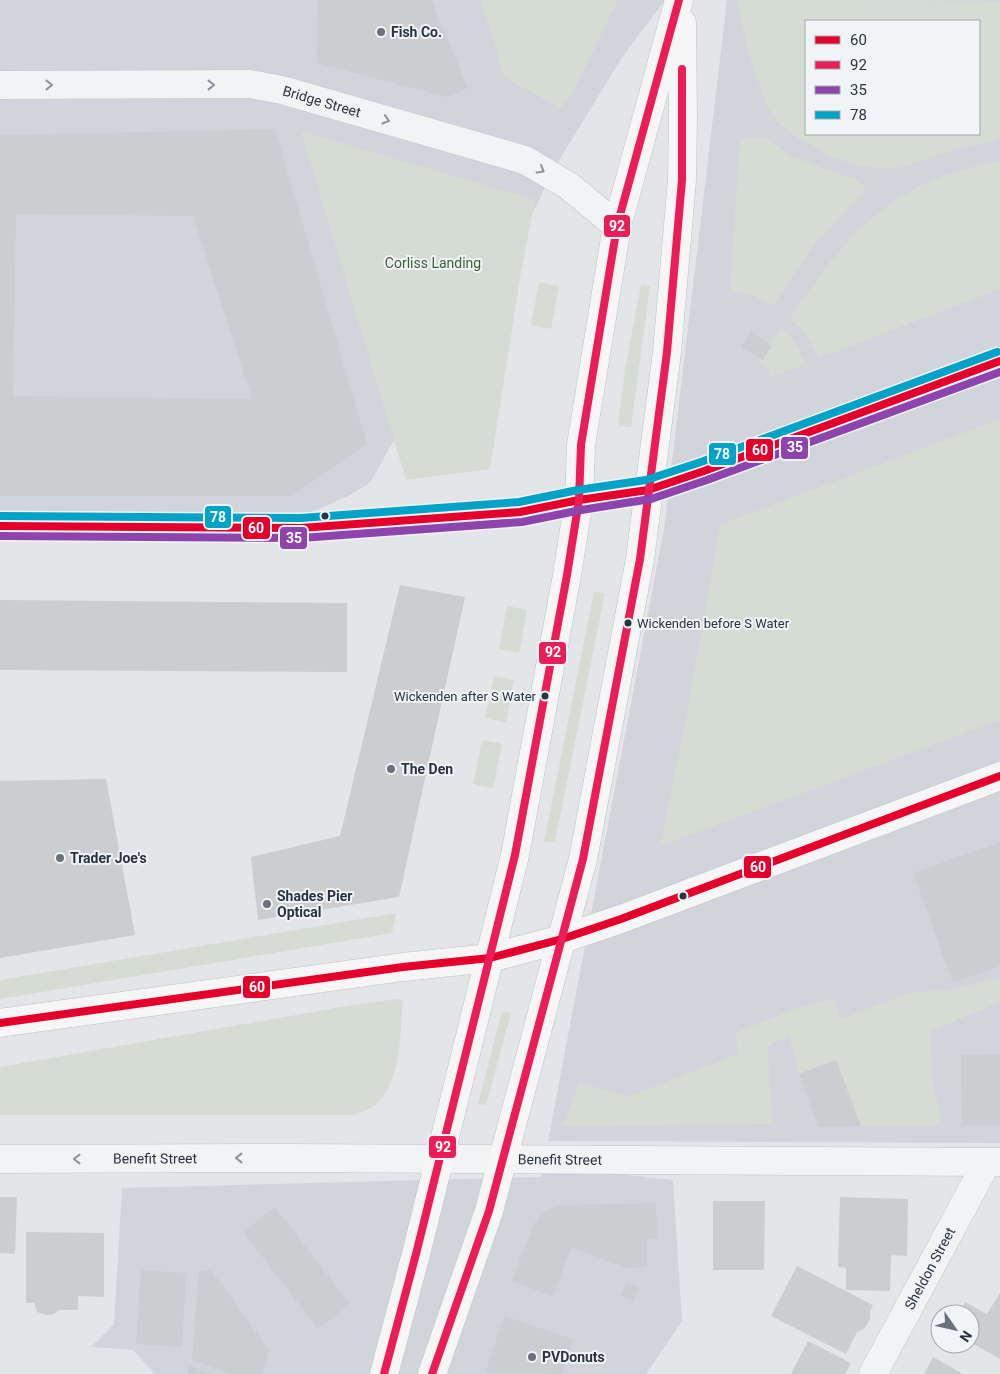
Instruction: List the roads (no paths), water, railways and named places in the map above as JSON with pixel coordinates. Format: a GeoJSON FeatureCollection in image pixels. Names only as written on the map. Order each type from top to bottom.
{"type":"FeatureCollection","features":[{"type":"Feature","properties":{"kind":"main road"},"geometry":{"type":"LineString","coordinates":[[384,1374],[416,1254],[514,855],[568,574],[578,500],[581,445],[617,226],[680,0]]}},
{"type":"Feature","properties":{"kind":"main road"},"geometry":{"type":"LineString","coordinates":[[432,1374],[488,1211],[584,859],[640,558],[667,352],[682,180],[683,116],[680,0]]}},
{"type":"Feature","properties":{"kind":"main road"},"geometry":{"type":"LineString","coordinates":[[0,526],[301,528],[520,512],[578,500],[648,490],[704,472],[1000,361]]}},
{"type":"Feature","properties":{"kind":"main road"},"geometry":{"type":"LineString","coordinates":[[0,1023],[394,968],[490,958],[562,938],[621,918],[1000,776]]}},
{"type":"Feature","properties":{"kind":"street","name":"Bridge Street"},"geometry":{"type":"LineString","coordinates":[[0,85],[250,84],[282,90],[525,160],[569,186],[617,226]]}},
{"type":"Feature","properties":{"kind":"street","name":"Benefit Street"},"geometry":{"type":"LineString","coordinates":[[0,1159],[288,1158],[994,1162]]}},
{"type":"Feature","properties":{"kind":"street","name":"Sheldon Street"},"geometry":{"type":"LineString","coordinates":[[873,1374],[994,1162]]}},
{"type":"Feature","properties":{"kind":"place","name":"Fish Co."},"geometry":{"type":"Point","coordinates":[381,32]}},
{"type":"Feature","properties":{"kind":"place","name":"Wickenden before S Water"},"geometry":{"type":"Point","coordinates":[628,623]}},
{"type":"Feature","properties":{"kind":"place","name":"Wickenden after S Water"},"geometry":{"type":"Point","coordinates":[545,696]}},
{"type":"Feature","properties":{"kind":"place","name":"The Den"},"geometry":{"type":"Point","coordinates":[391,769]}},
{"type":"Feature","properties":{"kind":"place","name":"Trader Joe's"},"geometry":{"type":"Point","coordinates":[60,858]}},
{"type":"Feature","properties":{"kind":"place","name":"Shades Pier Optical"},"geometry":{"type":"Point","coordinates":[267,904]}},
{"type":"Feature","properties":{"kind":"place","name":"PVDonuts"},"geometry":{"type":"Point","coordinates":[532,1357]}},
{"type":"Feature","properties":{"kind":"park label","name":"Corliss Landing"},"geometry":{"type":"Point","coordinates":[433,263]}}]}
